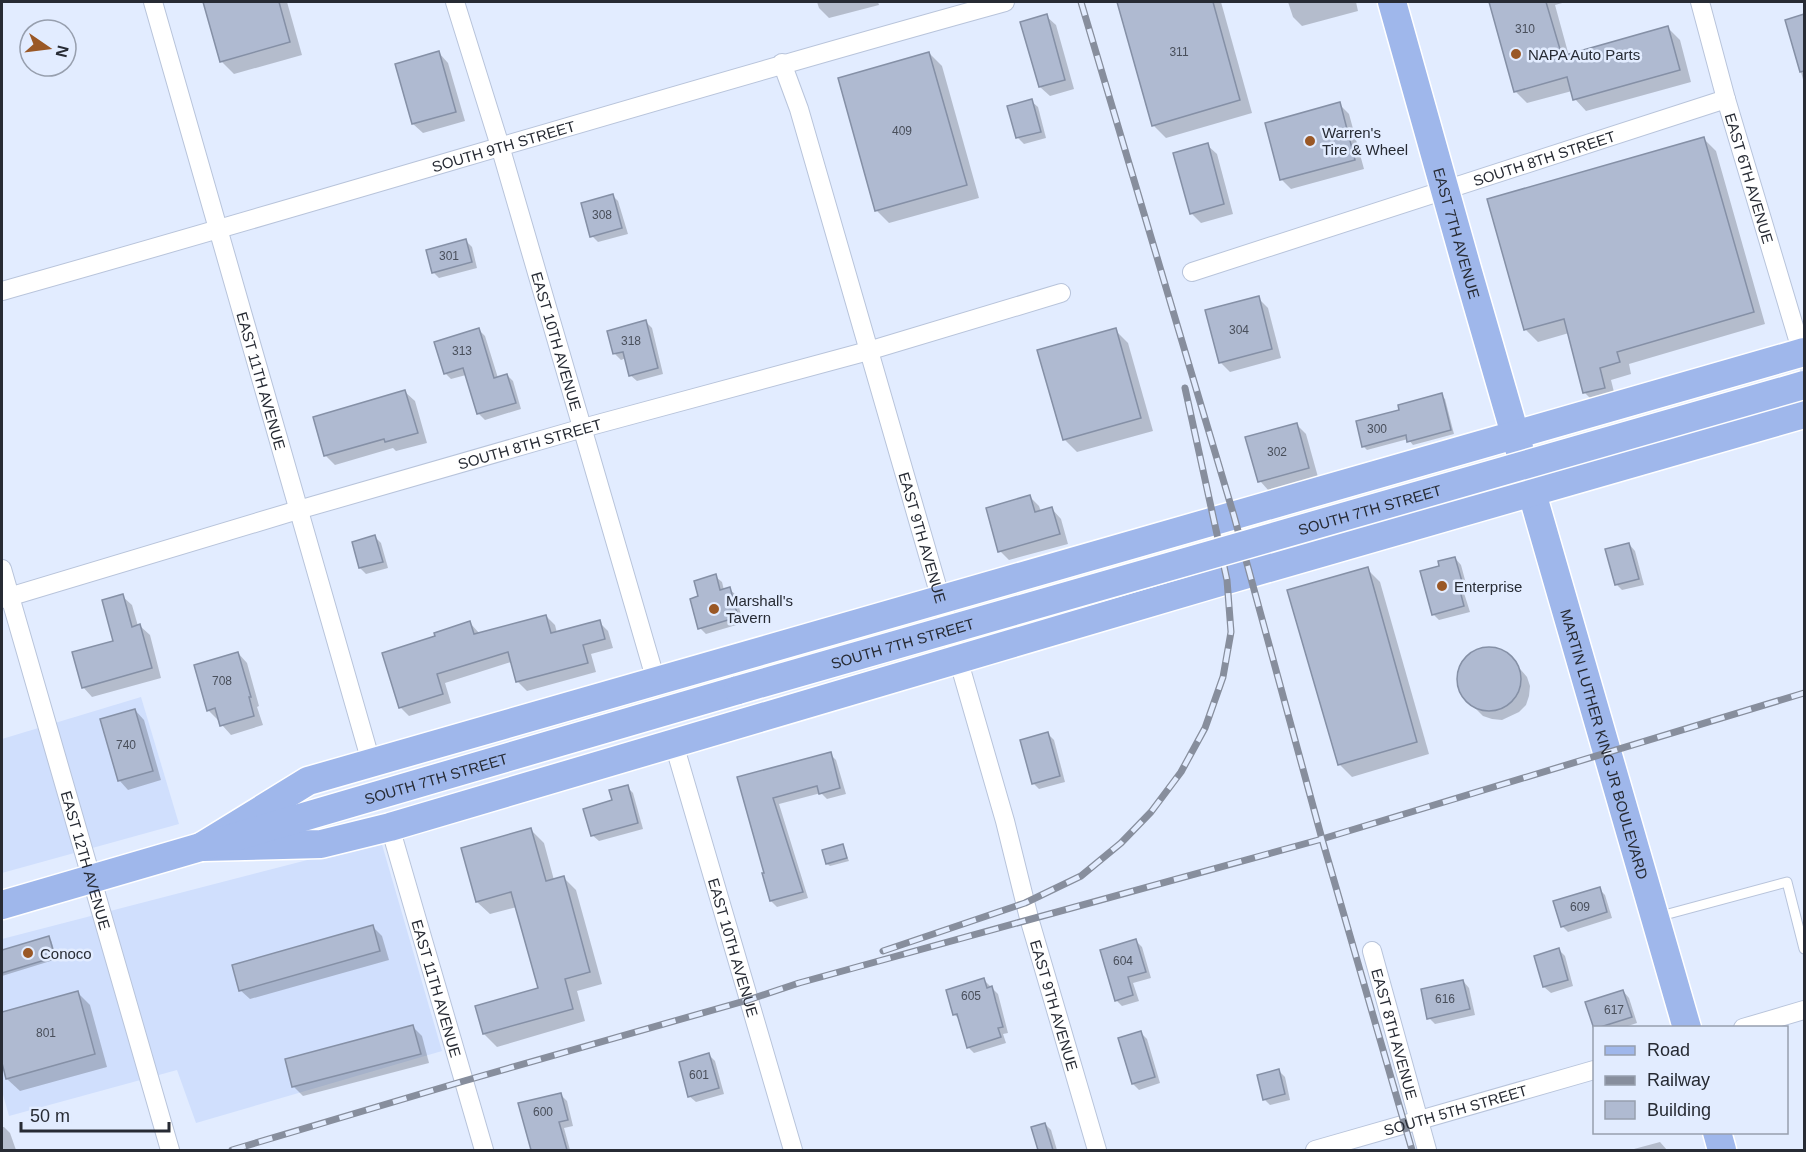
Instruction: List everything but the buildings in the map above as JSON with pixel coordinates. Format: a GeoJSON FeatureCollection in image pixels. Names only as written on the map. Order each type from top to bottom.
{"type":"FeatureCollection","features":[{"type":"Feature","properties":{"kind":"main road","name":"EAST 7TH AVENUE"},"geometry":{"type":"LineString","coordinates":[[1392,2],[1524,463]]}},
{"type":"Feature","properties":{"kind":"main road"},"geometry":{"type":"LineString","coordinates":[[201,847],[308,781],[1803,352]]}},
{"type":"Feature","properties":{"kind":"main road","name":"SOUTH 7TH STREET"},"geometry":{"type":"LineString","coordinates":[[2,905],[738,690],[1804,385]]}},
{"type":"Feature","properties":{"kind":"main road"},"geometry":{"type":"LineString","coordinates":[[201,847],[321,844],[390,827],[1532,491],[1804,414]]}},
{"type":"Feature","properties":{"kind":"main road","name":"MARTIN LUTHER KING JR BOULEVARD"},"geometry":{"type":"LineString","coordinates":[[1524,463],[1686,1026]]}},
{"type":"Feature","properties":{"kind":"main road"},"geometry":{"type":"LineString","coordinates":[[1718,1134],[1722,1150]]}},
{"type":"Feature","properties":{"kind":"street","name":"EAST 11TH AVENUE"},"geometry":{"type":"LineString","coordinates":[[153,2],[371,762]]}},
{"type":"Feature","properties":{"kind":"street","name":"EAST 10TH AVENUE"},"geometry":{"type":"LineString","coordinates":[[455,2],[500,146],[656,681]]}},
{"type":"Feature","properties":{"kind":"street","name":"SOUTH 9TH STREET"},"geometry":{"type":"LineString","coordinates":[[2,291],[219,230],[782,63],[1005,2]]}},
{"type":"Feature","properties":{"kind":"street","name":"EAST 6TH AVENUE"},"geometry":{"type":"LineString","coordinates":[[1700,2],[1726,99],[1803,352]]}},
{"type":"Feature","properties":{"kind":"street","name":"EAST 9TH AVENUE"},"geometry":{"type":"LineString","coordinates":[[782,63],[799,109],[1005,821],[1029,918],[1097,1150]]}},
{"type":"Feature","properties":{"kind":"street","name":"SOUTH 8TH STREET"},"geometry":{"type":"LineString","coordinates":[[1192,272],[1726,99]]}},
{"type":"Feature","properties":{"kind":"street","name":"SOUTH 8TH STREET"},"geometry":{"type":"LineString","coordinates":[[6,598],[298,510],[583,428],[868,351],[1061,293]]}},
{"type":"Feature","properties":{"kind":"street","name":"EAST 12TH AVENUE"},"geometry":{"type":"LineString","coordinates":[[2,569],[6,598],[92,879],[170,1150]]}},
{"type":"Feature","properties":{"kind":"street","name":"EAST 10TH AVENUE"},"geometry":{"type":"LineString","coordinates":[[674,744],[793,1150]]}},
{"type":"Feature","properties":{"kind":"street","name":"EAST 11TH AVENUE"},"geometry":{"type":"LineString","coordinates":[[390,827],[484,1150]]}},
{"type":"Feature","properties":{"kind":"street","name":"EAST 8TH AVENUE"},"geometry":{"type":"LineString","coordinates":[[1372,951],[1427,1150]]}},
{"type":"Feature","properties":{"kind":"street"},"geometry":{"type":"LineString","coordinates":[[1750,1026],[1804,1010]]}},
{"type":"Feature","properties":{"kind":"street","name":"SOUTH 5TH STREET"},"geometry":{"type":"LineString","coordinates":[[1315,1150],[1593,1070]]}},
{"type":"Feature","properties":{"kind":"lane"},"geometry":{"type":"LineString","coordinates":[[1655,918],[1787,882],[1804,949]]}},
{"type":"Feature","properties":{"kind":"shaded area"},"geometry":{"type":"Polygon","coordinates":[[[141,697],[179,824],[2,873],[2,739],[141,697]]]}},
{"type":"Feature","properties":{"kind":"shaded area"},"geometry":{"type":"Polygon","coordinates":[[[381,841],[442,1051],[196,1123],[177,1070],[9,1116],[2,1091],[2,939],[381,841]]]}},
{"type":"Feature","properties":{"kind":"railway"},"geometry":{"type":"LineString","coordinates":[[1081,2],[1234,516],[1322,839],[1412,1150]]}},
{"type":"Feature","properties":{"kind":"railway"},"geometry":{"type":"LineString","coordinates":[[883,951],[1025,903],[1081,876],[1121,843],[1151,812],[1181,772],[1205,728],[1223,677],[1231,632],[1227,580],[1185,388]]}},
{"type":"Feature","properties":{"kind":"railway"},"geometry":{"type":"LineString","coordinates":[[232,1150],[748,1000],[799,983],[1322,839],[1804,693]]}},
{"type":"Feature","properties":{"kind":"place","name":"NAPA Auto Parts"},"geometry":{"type":"Point","coordinates":[1516,54]}},
{"type":"Feature","properties":{"kind":"place","name":"Warren's Tire & Wheel"},"geometry":{"type":"Point","coordinates":[1310,141]}},
{"type":"Feature","properties":{"kind":"place","name":"Enterprise"},"geometry":{"type":"Point","coordinates":[1442,586]}},
{"type":"Feature","properties":{"kind":"place","name":"Marshall's Tavern"},"geometry":{"type":"Point","coordinates":[714,609]}},
{"type":"Feature","properties":{"kind":"place","name":"Conoco"},"geometry":{"type":"Point","coordinates":[28,953]}}]}
